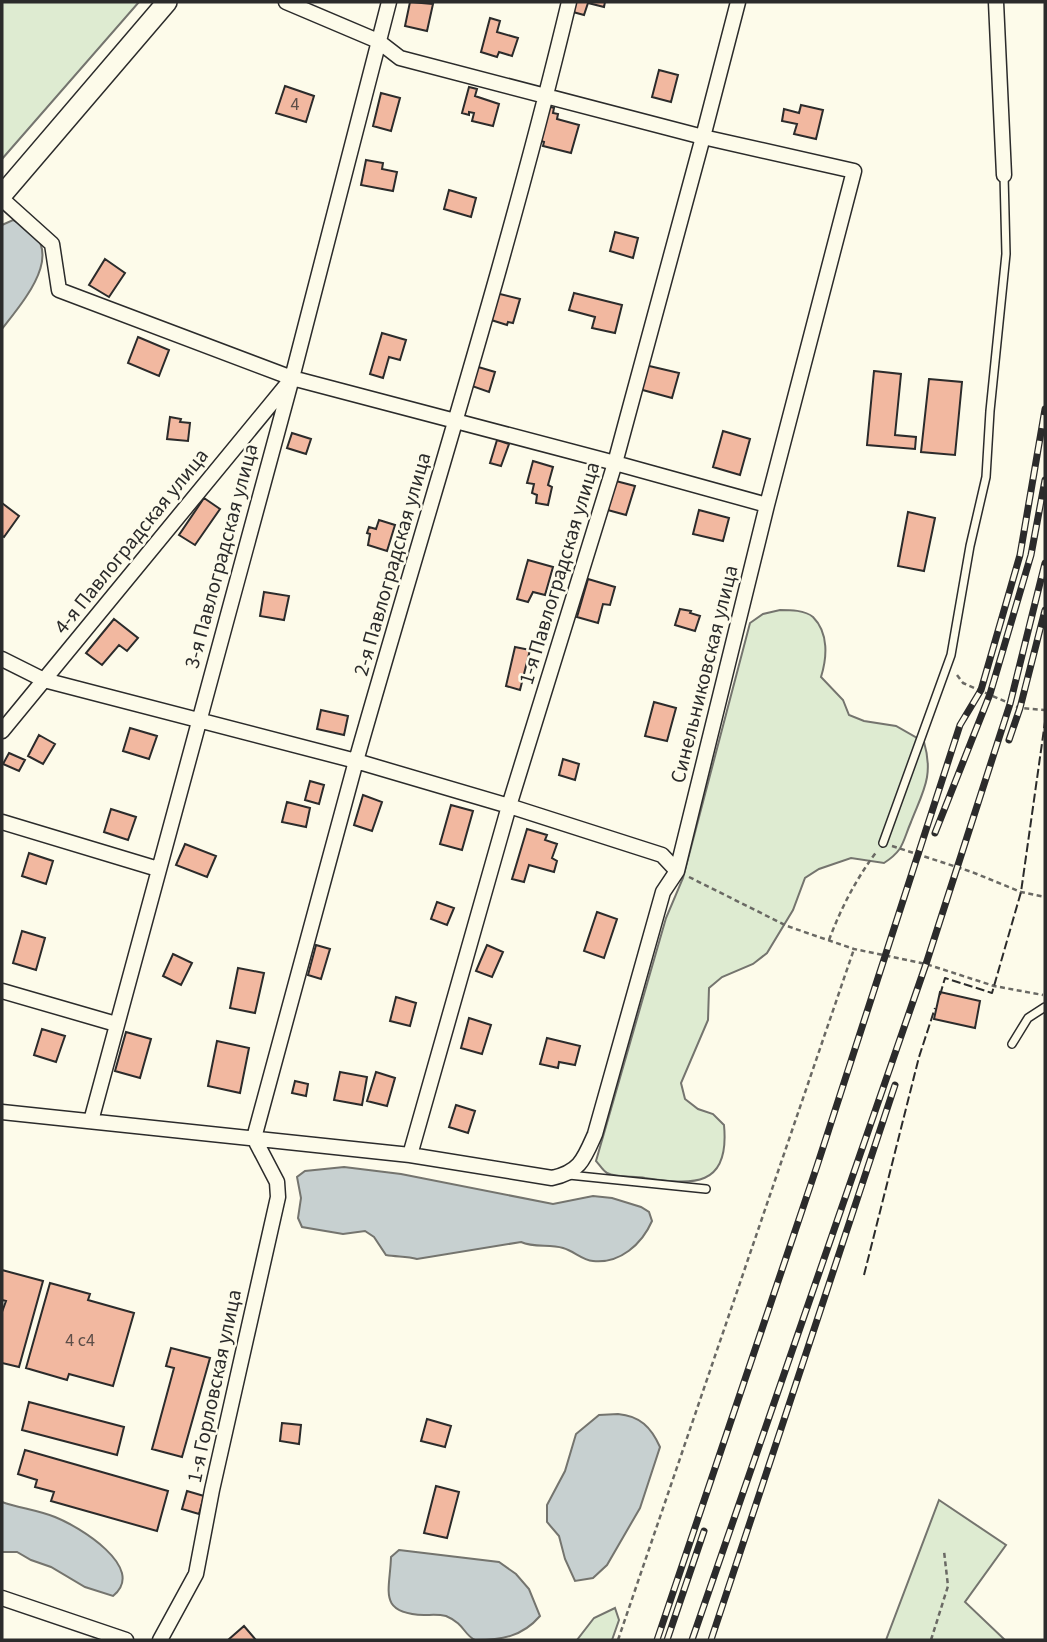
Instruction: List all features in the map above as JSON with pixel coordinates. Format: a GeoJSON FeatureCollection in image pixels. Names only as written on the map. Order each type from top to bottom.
{"type":"FeatureCollection","features":[{"type":"Feature","properties":{"kind":"street"},"geometry":{"type":"LineString","coordinates":[[167,2],[2,197],[52,244],[58,290],[292,378],[767,505]]}},
{"type":"Feature","properties":{"kind":"street"},"geometry":{"type":"LineString","coordinates":[[286,2],[378,41],[400,58],[547,94],[704,137]]}},
{"type":"Feature","properties":{"kind":"street","name":"3-я Павлоградская улица"},"geometry":{"type":"LineString","coordinates":[[91,1121],[292,378],[389,2]]}},
{"type":"Feature","properties":{"kind":"street","name":"2-я Павлоградская улица"},"geometry":{"type":"LineString","coordinates":[[254,1138],[356,761],[456,421],[547,94],[569,2]]}},
{"type":"Feature","properties":{"kind":"street","name":"1-я Павлоградская улица"},"geometry":{"type":"LineString","coordinates":[[410,1155],[509,806],[615,463],[738,2]]}},
{"type":"Feature","properties":{"kind":"street"},"geometry":{"type":"LineString","coordinates":[[996,2],[1004,175]]}},
{"type":"Feature","properties":{"kind":"street","name":"Синельниковская улица"},"geometry":{"type":"LineString","coordinates":[[569,1175],[585,1157],[594,1135],[663,892],[677,871],[767,505],[854,171],[704,137]]}},
{"type":"Feature","properties":{"kind":"street","name":"4-я Павлоградская улица"},"geometry":{"type":"LineString","coordinates":[[2,731],[292,378]]}},
{"type":"Feature","properties":{"kind":"street"},"geometry":{"type":"LineString","coordinates":[[2,659],[44,680],[356,761],[509,806],[662,855],[677,871]]}},
{"type":"Feature","properties":{"kind":"street"},"geometry":{"type":"LineString","coordinates":[[2,822],[158,869]]}},
{"type":"Feature","properties":{"kind":"street"},"geometry":{"type":"LineString","coordinates":[[2,991],[116,1024]]}},
{"type":"Feature","properties":{"kind":"street"},"geometry":{"type":"LineString","coordinates":[[2,1112],[410,1155],[552,1178],[569,1175]]}},
{"type":"Feature","properties":{"kind":"street","name":"1-я Горловская улица"},"geometry":{"type":"LineString","coordinates":[[160,1640],[196,1574],[212,1490],[278,1197],[277,1182],[254,1138]]}},
{"type":"Feature","properties":{"kind":"street"},"geometry":{"type":"LineString","coordinates":[[2,1598],[126,1640]]}},
{"type":"Feature","properties":{"kind":"lane"},"geometry":{"type":"LineString","coordinates":[[883,843],[951,655],[970,546],[986,477],[1006,254],[1004,175]]}},
{"type":"Feature","properties":{"kind":"lane"},"geometry":{"type":"LineString","coordinates":[[1012,1044],[1028,1018],[1045,1007]]}},
{"type":"Feature","properties":{"kind":"lane"},"geometry":{"type":"LineString","coordinates":[[569,1175],[706,1189]]}},
{"type":"Feature","properties":{"kind":"path"},"geometry":{"type":"LineString","coordinates":[[951,655],[957,677],[963,683],[1020,708],[1045,710]]}},
{"type":"Feature","properties":{"kind":"path"},"geometry":{"type":"LineString","coordinates":[[829,940],[858,877],[883,843],[972,872],[1021,892],[1045,897]]}},
{"type":"Feature","properties":{"kind":"path"},"geometry":{"type":"LineString","coordinates":[[677,871],[787,926],[854,949],[926,964],[994,986],[1045,995]]}},
{"type":"Feature","properties":{"kind":"path"},"geometry":{"type":"LineString","coordinates":[[618,1640],[854,949]]}},
{"type":"Feature","properties":{"kind":"path"},"geometry":{"type":"LineString","coordinates":[[931,1640],[948,1586],[944,1550]]}},
{"type":"Feature","properties":{"kind":"green space"},"geometry":{"type":"Polygon","coordinates":[[[2,2],[139,2],[2,159],[2,2]]]}},
{"type":"Feature","properties":{"kind":"green space"},"geometry":{"type":"Polygon","coordinates":[[[780,610],[806,613],[818,623],[825,646],[821,677],[843,700],[849,715],[864,721],[896,726],[924,742],[928,764],[926,783],[904,841],[895,854],[884,863],[851,858],[819,869],[805,878],[793,910],[767,953],[753,964],[722,977],[709,988],[708,1020],[681,1083],[685,1099],[698,1109],[713,1114],[724,1125],[721,1161],[714,1171],[705,1178],[678,1182],[611,1175],[596,1161],[666,918],[683,878],[750,623],[763,614],[780,610]]]}},
{"type":"Feature","properties":{"kind":"green space"},"geometry":{"type":"Polygon","coordinates":[[[939,1500],[1006,1545],[965,1602],[1005,1640],[886,1640],[939,1500]]]}},
{"type":"Feature","properties":{"kind":"green space"},"geometry":{"type":"Polygon","coordinates":[[[615,1608],[619,1620],[612,1640],[577,1640],[594,1618],[615,1608]]]}},
{"type":"Feature","properties":{"kind":"shaded area"},"geometry":{"type":"Polygon","coordinates":[[[13,220],[31,230],[40,243],[42,257],[32,287],[2,329],[2,225],[13,220]]]}},
{"type":"Feature","properties":{"kind":"shaded area"},"geometry":{"type":"Polygon","coordinates":[[[344,1167],[401,1174],[553,1204],[593,1196],[612,1198],[641,1207],[649,1212],[652,1221],[629,1251],[603,1261],[589,1260],[563,1248],[521,1242],[417,1259],[386,1255],[374,1237],[365,1231],[343,1234],[302,1227],[298,1218],[301,1198],[297,1177],[305,1171],[344,1167]]]}},
{"type":"Feature","properties":{"kind":"shaded area"},"geometry":{"type":"Polygon","coordinates":[[[618,1414],[639,1420],[653,1434],[660,1447],[640,1508],[607,1565],[593,1578],[575,1581],[559,1536],[547,1522],[547,1505],[565,1471],[576,1434],[599,1415],[618,1414]]]}},
{"type":"Feature","properties":{"kind":"shaded area"},"geometry":{"type":"Polygon","coordinates":[[[2,1502],[55,1517],[79,1529],[106,1549],[116,1561],[122,1573],[122,1585],[113,1596],[85,1587],[51,1567],[17,1552],[2,1552],[2,1502]]]}},
{"type":"Feature","properties":{"kind":"shaded area"},"geometry":{"type":"Polygon","coordinates":[[[399,1550],[499,1562],[516,1574],[529,1589],[540,1616],[526,1629],[511,1636],[475,1640],[457,1622],[446,1616],[399,1610],[389,1598],[389,1590],[391,1557],[399,1550]]]}},
{"type":"Feature","properties":{"kind":"building"},"geometry":{"type":"Polygon","coordinates":[[[410,2],[433,4],[427,31],[405,26],[410,2]]]}},
{"type":"Feature","properties":{"kind":"building"},"geometry":{"type":"Polygon","coordinates":[[[576,2],[605,2],[604,7],[588,3],[584,15],[573,12],[576,2]]]}},
{"type":"Feature","properties":{"kind":"building"},"geometry":{"type":"Polygon","coordinates":[[[490,18],[500,21],[497,32],[518,38],[512,56],[499,52],[497,57],[481,52],[490,18]]]}},
{"type":"Feature","properties":{"kind":"building"},"geometry":{"type":"Polygon","coordinates":[[[659,70],[678,75],[671,102],[652,97],[659,70]]]}},
{"type":"Feature","properties":{"kind":"building"},"geometry":{"type":"Polygon","coordinates":[[[285,86],[314,96],[306,122],[276,113],[285,86]]]}},
{"type":"Feature","properties":{"kind":"building"},"geometry":{"type":"Polygon","coordinates":[[[469,87],[477,89],[475,96],[499,104],[493,126],[472,121],[474,113],[462,113],[469,87]]]}},
{"type":"Feature","properties":{"kind":"building"},"geometry":{"type":"Polygon","coordinates":[[[381,93],[400,98],[391,131],[373,126],[381,93]]]}},
{"type":"Feature","properties":{"kind":"building"},"geometry":{"type":"Polygon","coordinates":[[[545,105],[554,108],[553,113],[558,114],[557,119],[579,125],[571,153],[543,146],[544,142],[535,139],[545,105]]]}},
{"type":"Feature","properties":{"kind":"building"},"geometry":{"type":"Polygon","coordinates":[[[801,105],[823,110],[816,139],[794,134],[797,124],[782,121],[784,109],[799,113],[801,105]]]}},
{"type":"Feature","properties":{"kind":"building"},"geometry":{"type":"Polygon","coordinates":[[[366,160],[383,163],[382,169],[397,172],[393,191],[361,185],[366,160]]]}},
{"type":"Feature","properties":{"kind":"building"},"geometry":{"type":"Polygon","coordinates":[[[449,190],[476,198],[471,217],[444,209],[449,190]]]}},
{"type":"Feature","properties":{"kind":"building"},"geometry":{"type":"Polygon","coordinates":[[[615,232],[638,238],[633,258],[610,251],[615,232]]]}},
{"type":"Feature","properties":{"kind":"building"},"geometry":{"type":"Polygon","coordinates":[[[105,259],[125,273],[109,297],[89,285],[105,259]]]}},
{"type":"Feature","properties":{"kind":"building"},"geometry":{"type":"Polygon","coordinates":[[[496,293],[520,299],[513,323],[508,322],[507,325],[488,319],[496,293]]]}},
{"type":"Feature","properties":{"kind":"building"},"geometry":{"type":"Polygon","coordinates":[[[574,293],[622,305],[615,333],[592,328],[595,317],[569,310],[574,293]]]}},
{"type":"Feature","properties":{"kind":"building"},"geometry":{"type":"Polygon","coordinates":[[[382,333],[406,340],[400,360],[389,357],[383,378],[370,374],[382,333]]]}},
{"type":"Feature","properties":{"kind":"building"},"geometry":{"type":"Polygon","coordinates":[[[138,337],[169,350],[159,376],[128,363],[138,337]]]}},
{"type":"Feature","properties":{"kind":"building"},"geometry":{"type":"Polygon","coordinates":[[[645,365],[679,373],[672,398],[639,389],[645,365]]]}},
{"type":"Feature","properties":{"kind":"building"},"geometry":{"type":"Polygon","coordinates":[[[475,366],[495,372],[489,392],[469,385],[475,366]]]}},
{"type":"Feature","properties":{"kind":"building"},"geometry":{"type":"Polygon","coordinates":[[[874,371],[901,374],[895,435],[916,437],[915,449],[867,445],[874,371]]]}},
{"type":"Feature","properties":{"kind":"building"},"geometry":{"type":"Polygon","coordinates":[[[929,379],[962,382],[955,455],[921,452],[929,379]]]}},
{"type":"Feature","properties":{"kind":"building"},"geometry":{"type":"Polygon","coordinates":[[[170,417],[190,423],[188,441],[167,439],[170,417]]]}},
{"type":"Feature","properties":{"kind":"building"},"geometry":{"type":"Polygon","coordinates":[[[723,431],[750,439],[740,475],[713,467],[723,431]]]}},
{"type":"Feature","properties":{"kind":"building"},"geometry":{"type":"Polygon","coordinates":[[[292,433],[311,439],[306,454],[287,448],[292,433]]]}},
{"type":"Feature","properties":{"kind":"building"},"geometry":{"type":"Polygon","coordinates":[[[497,440],[509,444],[501,466],[490,463],[497,440]]]}},
{"type":"Feature","properties":{"kind":"building"},"geometry":{"type":"Polygon","coordinates":[[[533,461],[553,467],[548,485],[552,487],[548,505],[536,503],[537,495],[532,493],[534,484],[527,483],[533,461]]]}},
{"type":"Feature","properties":{"kind":"building"},"geometry":{"type":"Polygon","coordinates":[[[612,480],[635,486],[626,515],[604,509],[612,480]]]}},
{"type":"Feature","properties":{"kind":"building"},"geometry":{"type":"Polygon","coordinates":[[[204,498],[220,509],[195,545],[179,535],[204,498]]]}},
{"type":"Feature","properties":{"kind":"building"},"geometry":{"type":"Polygon","coordinates":[[[2,503],[19,516],[4,537],[2,536],[2,503]]]}},
{"type":"Feature","properties":{"kind":"building"},"geometry":{"type":"Polygon","coordinates":[[[699,510],[729,518],[723,541],[693,534],[699,510]]]}},
{"type":"Feature","properties":{"kind":"building"},"geometry":{"type":"Polygon","coordinates":[[[908,512],[935,518],[924,571],[898,566],[908,512]]]}},
{"type":"Feature","properties":{"kind":"building"},"geometry":{"type":"Polygon","coordinates":[[[379,520],[395,525],[387,551],[368,545],[369,527],[376,529],[379,520]]]}},
{"type":"Feature","properties":{"kind":"building"},"geometry":{"type":"Polygon","coordinates":[[[528,560],[553,567],[545,595],[533,592],[528,602],[517,599],[528,560]]]}},
{"type":"Feature","properties":{"kind":"building"},"geometry":{"type":"Polygon","coordinates":[[[588,579],[615,587],[610,605],[603,604],[598,623],[577,617],[588,579]]]}},
{"type":"Feature","properties":{"kind":"building"},"geometry":{"type":"Polygon","coordinates":[[[264,592],[289,596],[284,620],[260,616],[264,592]]]}},
{"type":"Feature","properties":{"kind":"building"},"geometry":{"type":"Polygon","coordinates":[[[680,609],[700,616],[695,631],[675,625],[680,609]]]}},
{"type":"Feature","properties":{"kind":"building"},"geometry":{"type":"Polygon","coordinates":[[[114,619],[138,638],[127,651],[119,645],[102,665],[86,653],[114,619]]]}},
{"type":"Feature","properties":{"kind":"building"},"geometry":{"type":"Polygon","coordinates":[[[515,647],[530,650],[520,690],[506,686],[515,647]]]}},
{"type":"Feature","properties":{"kind":"building"},"geometry":{"type":"Polygon","coordinates":[[[654,702],[676,708],[667,741],[645,736],[654,702]]]}},
{"type":"Feature","properties":{"kind":"building"},"geometry":{"type":"Polygon","coordinates":[[[321,710],[348,716],[344,735],[317,729],[321,710]]]}},
{"type":"Feature","properties":{"kind":"building"},"geometry":{"type":"Polygon","coordinates":[[[130,728],[157,736],[149,759],[123,751],[130,728]]]}},
{"type":"Feature","properties":{"kind":"building"},"geometry":{"type":"Polygon","coordinates":[[[39,735],[55,744],[43,764],[28,756],[39,735]]]}},
{"type":"Feature","properties":{"kind":"building"},"geometry":{"type":"Polygon","coordinates":[[[9,753],[25,760],[19,771],[3,764],[9,753]]]}},
{"type":"Feature","properties":{"kind":"building"},"geometry":{"type":"Polygon","coordinates":[[[563,759],[579,764],[575,780],[559,775],[563,759]]]}},
{"type":"Feature","properties":{"kind":"building"},"geometry":{"type":"Polygon","coordinates":[[[310,781],[324,785],[319,804],[305,800],[310,781]]]}},
{"type":"Feature","properties":{"kind":"building"},"geometry":{"type":"Polygon","coordinates":[[[363,795],[382,802],[372,831],[354,825],[363,795]]]}},
{"type":"Feature","properties":{"kind":"building"},"geometry":{"type":"Polygon","coordinates":[[[287,802],[310,808],[306,827],[282,822],[287,802]]]}},
{"type":"Feature","properties":{"kind":"building"},"geometry":{"type":"Polygon","coordinates":[[[451,805],[473,811],[462,850],[440,844],[451,805]]]}},
{"type":"Feature","properties":{"kind":"building"},"geometry":{"type":"Polygon","coordinates":[[[111,809],[136,817],[128,840],[104,832],[111,809]]]}},
{"type":"Feature","properties":{"kind":"building"},"geometry":{"type":"Polygon","coordinates":[[[527,829],[547,835],[545,840],[557,844],[552,858],[557,861],[554,872],[529,865],[524,882],[512,879],[527,829]]]}},
{"type":"Feature","properties":{"kind":"building"},"geometry":{"type":"Polygon","coordinates":[[[185,844],[216,856],[207,877],[176,865],[185,844]]]}},
{"type":"Feature","properties":{"kind":"building"},"geometry":{"type":"Polygon","coordinates":[[[29,853],[53,861],[46,884],[22,876],[29,853]]]}},
{"type":"Feature","properties":{"kind":"building"},"geometry":{"type":"Polygon","coordinates":[[[437,902],[454,908],[447,925],[431,919],[437,902]]]}},
{"type":"Feature","properties":{"kind":"building"},"geometry":{"type":"Polygon","coordinates":[[[597,912],[617,919],[604,958],[584,951],[597,912]]]}},
{"type":"Feature","properties":{"kind":"building"},"geometry":{"type":"Polygon","coordinates":[[[22,931],[45,938],[36,970],[13,963],[22,931]]]}},
{"type":"Feature","properties":{"kind":"building"},"geometry":{"type":"Polygon","coordinates":[[[316,945],[330,949],[321,979],[308,975],[316,945]]]}},
{"type":"Feature","properties":{"kind":"building"},"geometry":{"type":"Polygon","coordinates":[[[487,945],[503,952],[492,977],[476,971],[487,945]]]}},
{"type":"Feature","properties":{"kind":"building"},"geometry":{"type":"Polygon","coordinates":[[[173,954],[192,963],[181,985],[163,976],[173,954]]]}},
{"type":"Feature","properties":{"kind":"building"},"geometry":{"type":"Polygon","coordinates":[[[238,968],[264,973],[255,1013],[230,1008],[238,968]]]}},
{"type":"Feature","properties":{"kind":"building"},"geometry":{"type":"Polygon","coordinates":[[[940,992],[980,1001],[975,1028],[934,1019],[940,992]]]}},
{"type":"Feature","properties":{"kind":"building"},"geometry":{"type":"Polygon","coordinates":[[[396,997],[416,1003],[410,1026],[390,1021],[396,997]]]}},
{"type":"Feature","properties":{"kind":"building"},"geometry":{"type":"Polygon","coordinates":[[[469,1018],[491,1025],[482,1054],[461,1048],[469,1018]]]}},
{"type":"Feature","properties":{"kind":"building"},"geometry":{"type":"Polygon","coordinates":[[[42,1029],[65,1036],[56,1062],[34,1055],[42,1029]]]}},
{"type":"Feature","properties":{"kind":"building"},"geometry":{"type":"Polygon","coordinates":[[[126,1032],[151,1039],[140,1078],[115,1071],[126,1032]]]}},
{"type":"Feature","properties":{"kind":"building"},"geometry":{"type":"Polygon","coordinates":[[[547,1038],[580,1046],[575,1065],[559,1062],[558,1068],[540,1064],[547,1038]]]}},
{"type":"Feature","properties":{"kind":"building"},"geometry":{"type":"Polygon","coordinates":[[[217,1041],[249,1048],[240,1093],[208,1086],[217,1041]]]}},
{"type":"Feature","properties":{"kind":"building"},"geometry":{"type":"Polygon","coordinates":[[[340,1072],[367,1077],[362,1105],[334,1100],[340,1072]]]}},
{"type":"Feature","properties":{"kind":"building"},"geometry":{"type":"Polygon","coordinates":[[[376,1072],[395,1078],[387,1106],[367,1101],[376,1072]]]}},
{"type":"Feature","properties":{"kind":"building"},"geometry":{"type":"Polygon","coordinates":[[[295,1081],[308,1084],[306,1096],[292,1093],[295,1081]]]}},
{"type":"Feature","properties":{"kind":"building"},"geometry":{"type":"Polygon","coordinates":[[[456,1105],[475,1111],[468,1133],[449,1127],[456,1105]]]}},
{"type":"Feature","properties":{"kind":"building"},"geometry":{"type":"Polygon","coordinates":[[[2,1270],[43,1281],[19,1367],[2,1363],[2,1312],[6,1301],[2,1300],[2,1270]]]}},
{"type":"Feature","properties":{"kind":"building"},"geometry":{"type":"Polygon","coordinates":[[[50,1283],[90,1294],[88,1300],[134,1313],[113,1386],[69,1374],[67,1380],[26,1368],[50,1283]]]}},
{"type":"Feature","properties":{"kind":"building"},"geometry":{"type":"Polygon","coordinates":[[[171,1348],[210,1358],[182,1457],[152,1449],[174,1368],[166,1366],[171,1348]]]}},
{"type":"Feature","properties":{"kind":"building"},"geometry":{"type":"Polygon","coordinates":[[[29,1402],[124,1427],[117,1455],[22,1430],[29,1402]]]}},
{"type":"Feature","properties":{"kind":"building"},"geometry":{"type":"Polygon","coordinates":[[[427,1419],[451,1426],[445,1447],[421,1441],[427,1419]]]}},
{"type":"Feature","properties":{"kind":"building"},"geometry":{"type":"Polygon","coordinates":[[[282,1423],[301,1425],[299,1444],[280,1441],[282,1423]]]}},
{"type":"Feature","properties":{"kind":"building"},"geometry":{"type":"Polygon","coordinates":[[[25,1450],[168,1491],[157,1531],[51,1501],[54,1492],[35,1487],[37,1480],[18,1474],[25,1450]]]}},
{"type":"Feature","properties":{"kind":"building"},"geometry":{"type":"Polygon","coordinates":[[[436,1486],[459,1492],[447,1538],[424,1533],[436,1486]]]}},
{"type":"Feature","properties":{"kind":"building"},"geometry":{"type":"Polygon","coordinates":[[[187,1491],[204,1496],[199,1514],[182,1509],[187,1491]]]}},
{"type":"Feature","properties":{"kind":"building"},"geometry":{"type":"Polygon","coordinates":[[[244,1626],[256,1640],[228,1640],[244,1626]]]}},
{"type":"Feature","properties":{"kind":"railway"},"geometry":{"type":"LineString","coordinates":[[657,1640],[817,1166],[960,725],[981,690],[1020,555],[1045,409]]}},
{"type":"Feature","properties":{"kind":"railway"},"geometry":{"type":"LineString","coordinates":[[935,833],[990,694],[1031,555],[1045,480]]}},
{"type":"Feature","properties":{"kind":"railway"},"geometry":{"type":"LineString","coordinates":[[692,1640],[926,964],[1010,704],[1045,563]]}},
{"type":"Feature","properties":{"kind":"railway"},"geometry":{"type":"LineString","coordinates":[[1009,740],[1045,610]]}},
{"type":"Feature","properties":{"kind":"railway"},"geometry":{"type":"LineString","coordinates":[[711,1640],[895,1085]]}},
{"type":"Feature","properties":{"kind":"railway"},"geometry":{"type":"LineString","coordinates":[[667,1640],[704,1531]]}},
{"type":"Feature","properties":{"kind":"fence"},"geometry":{"type":"LineString","coordinates":[[940,995],[945,978],[992,993],[1021,892],[1045,722]]}},
{"type":"Feature","properties":{"kind":"fence"},"geometry":{"type":"LineString","coordinates":[[864,1275],[919,1057],[935,1008]]}}]}
